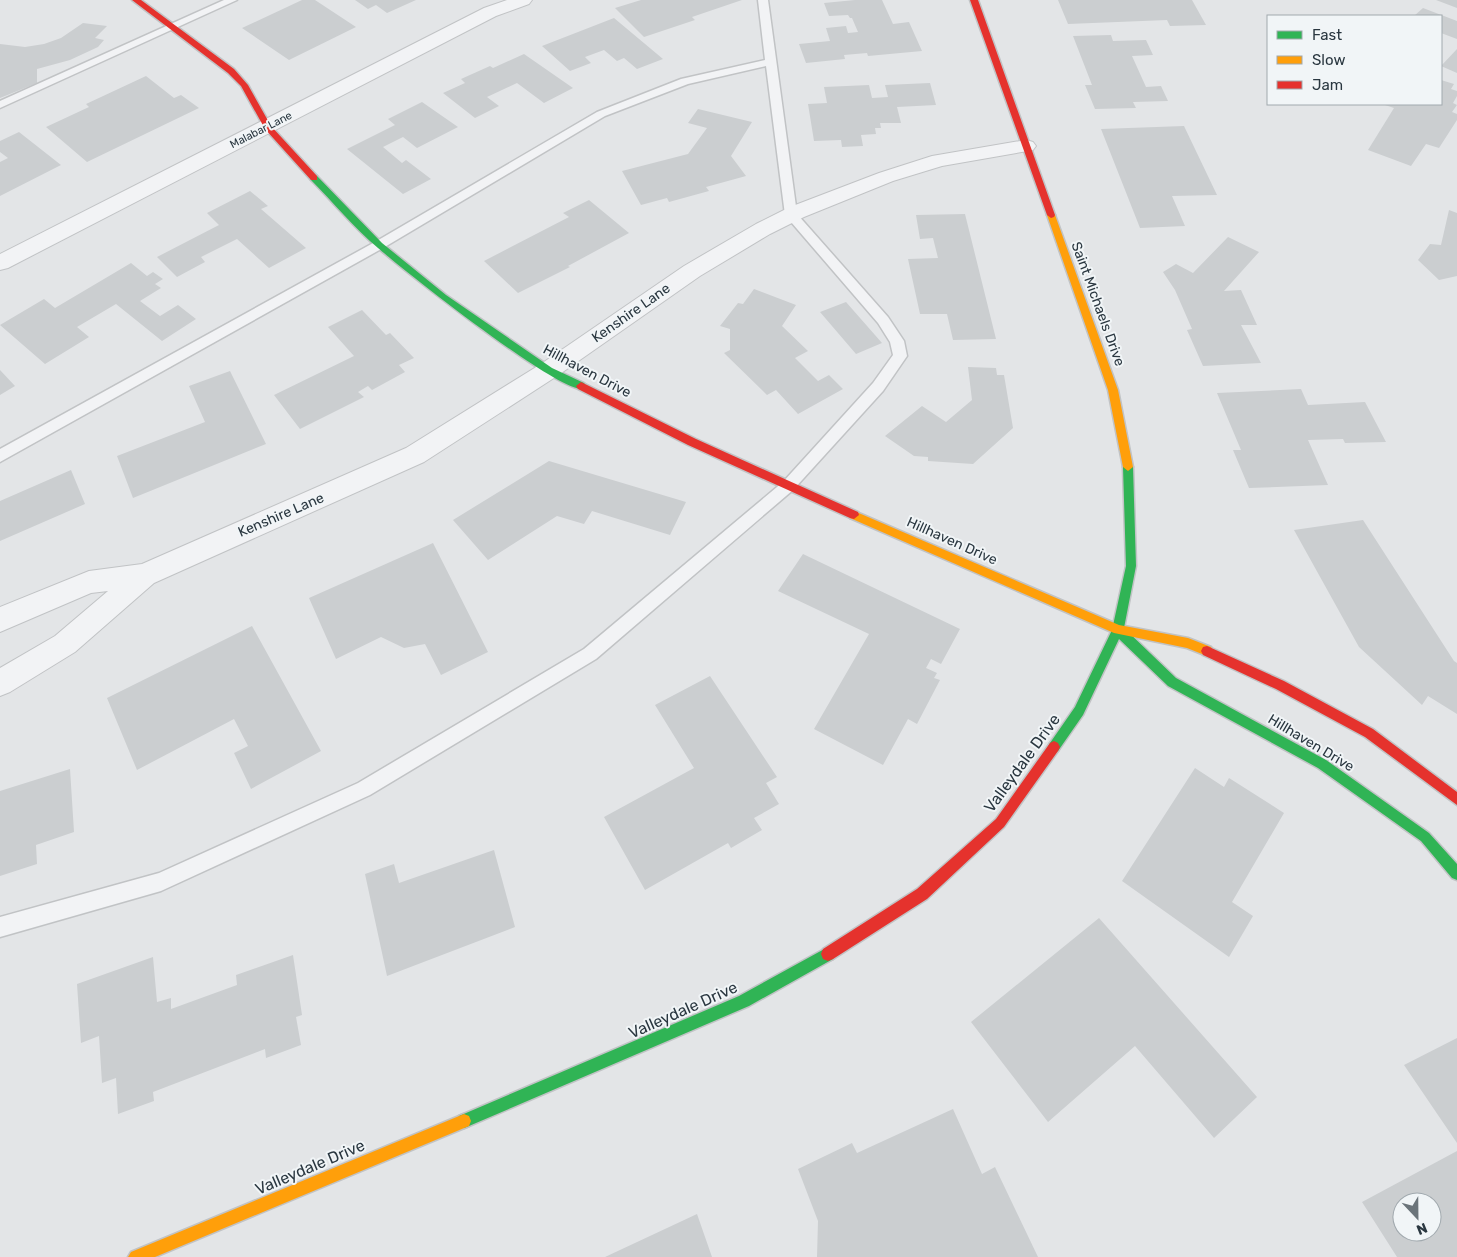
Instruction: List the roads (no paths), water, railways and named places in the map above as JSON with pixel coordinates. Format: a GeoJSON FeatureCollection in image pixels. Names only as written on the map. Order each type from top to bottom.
{"type":"FeatureCollection","features":[{"type":"Feature","properties":{"kind":"street","name":"Hillhaven Drive"},"geometry":{"type":"LineString","coordinates":[[136,0],[231,71],[244,85],[268,127],[379,245],[444,297],[549,370],[692,442],[788,486],[1118,630],[1188,643],[1280,685],[1369,733],[1457,800]]}},
{"type":"Feature","properties":{"kind":"street","name":"Malabar Lane"},"geometry":{"type":"LineString","coordinates":[[0,263],[490,12],[523,0]]}},
{"type":"Feature","properties":{"kind":"street","name":"Saint Michaels Drive"},"geometry":{"type":"LineString","coordinates":[[974,0],[1113,390],[1129,472],[1131,566],[1118,630]]}},
{"type":"Feature","properties":{"kind":"street","name":"Kenshire Lane"},"geometry":{"type":"LineString","coordinates":[[0,620],[19,610],[89,582],[145,575],[351,485],[415,454],[549,370],[692,271],[791,215],[876,180],[939,160],[1026,146]]}},
{"type":"Feature","properties":{"kind":"street","name":"Kenshire Lane"},"geometry":{"type":"LineString","coordinates":[[0,683],[65,644],[145,575]]}},
{"type":"Feature","properties":{"kind":"street","name":"Hillhaven Drive"},"geometry":{"type":"LineString","coordinates":[[1118,630],[1172,682],[1322,764],[1424,837],[1457,874]]}},
{"type":"Feature","properties":{"kind":"street","name":"Valleydale Drive"},"geometry":{"type":"LineString","coordinates":[[136,1257],[574,1075],[735,1005],[840,947],[922,894],[1000,823],[1079,711],[1118,630]]}},
{"type":"Feature","properties":{"kind":"lane"},"geometry":{"type":"LineString","coordinates":[[0,105],[232,0]]}},
{"type":"Feature","properties":{"kind":"lane"},"geometry":{"type":"LineString","coordinates":[[0,927],[161,882],[364,789],[590,654],[788,486],[878,386],[900,356],[897,341],[883,320],[791,215],[762,0]]}},
{"type":"Feature","properties":{"kind":"lane"},"geometry":{"type":"LineString","coordinates":[[0,456],[379,245],[601,114],[685,80],[771,62]]}}]}
